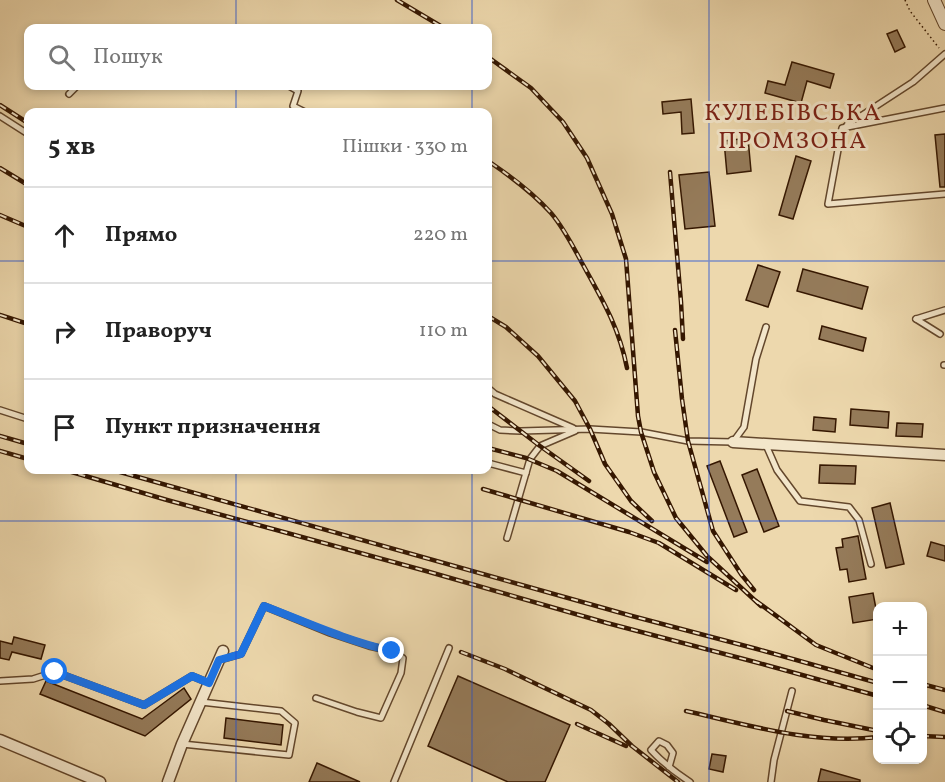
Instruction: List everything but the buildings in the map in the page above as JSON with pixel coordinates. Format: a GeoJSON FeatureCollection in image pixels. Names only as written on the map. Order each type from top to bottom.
{"type":"FeatureCollection","features":[{"type":"Feature","properties":{"kind":"street"},"geometry":{"type":"LineString","coordinates":[[934,0],[945,24]]}},
{"type":"Feature","properties":{"kind":"street"},"geometry":{"type":"LineString","coordinates":[[733,442],[945,455]]}},
{"type":"Feature","properties":{"kind":"street"},"geometry":{"type":"LineString","coordinates":[[168,782],[182,744],[221,656]]}},
{"type":"Feature","properties":{"kind":"street"},"geometry":{"type":"LineString","coordinates":[[0,740],[99,782]]}},
{"type":"Feature","properties":{"kind":"lane"},"geometry":{"type":"LineString","coordinates":[[944,55],[913,82],[842,128],[828,204],[945,194]]}},
{"type":"Feature","properties":{"kind":"lane"},"geometry":{"type":"LineString","coordinates":[[69,94],[73,90]]}},
{"type":"Feature","properties":{"kind":"lane"},"geometry":{"type":"LineString","coordinates":[[296,90],[298,91],[293,106],[297,108]]}},
{"type":"Feature","properties":{"kind":"lane"},"geometry":{"type":"LineString","coordinates":[[842,128],[945,108]]}},
{"type":"Feature","properties":{"kind":"lane"},"geometry":{"type":"LineString","coordinates":[[0,116],[24,131]]}},
{"type":"Feature","properties":{"kind":"lane"},"geometry":{"type":"LineString","coordinates":[[940,334],[916,319],[945,310]]}},
{"type":"Feature","properties":{"kind":"lane"},"geometry":{"type":"LineString","coordinates":[[492,426],[500,430],[590,429],[641,432],[688,441],[733,442],[744,427],[756,359],[766,327]]}},
{"type":"Feature","properties":{"kind":"lane"},"geometry":{"type":"LineString","coordinates":[[492,391],[577,430]]}},
{"type":"Feature","properties":{"kind":"lane"},"geometry":{"type":"LineString","coordinates":[[0,410],[24,418]]}},
{"type":"Feature","properties":{"kind":"lane"},"geometry":{"type":"LineString","coordinates":[[507,538],[530,459],[540,446],[577,430]]}},
{"type":"Feature","properties":{"kind":"lane"},"geometry":{"type":"LineString","coordinates":[[765,444],[777,470],[800,501],[849,507],[860,520],[871,564]]}},
{"type":"Feature","properties":{"kind":"lane"},"geometry":{"type":"LineString","coordinates":[[492,464],[526,474]]}},
{"type":"Feature","properties":{"kind":"lane"},"geometry":{"type":"LineString","coordinates":[[221,656],[241,654],[264,606],[330,633],[392,651],[403,658],[400,673],[381,718],[316,698]]}},
{"type":"Feature","properties":{"kind":"lane"},"geometry":{"type":"LineString","coordinates":[[394,782],[449,648]]}},
{"type":"Feature","properties":{"kind":"lane"},"geometry":{"type":"LineString","coordinates":[[0,681],[33,680],[55,672],[144,705],[192,676],[209,683]]}},
{"type":"Feature","properties":{"kind":"lane"},"geometry":{"type":"LineString","coordinates":[[771,782],[774,760],[792,691]]}},
{"type":"Feature","properties":{"kind":"lane"},"geometry":{"type":"LineString","coordinates":[[182,744],[289,755],[295,723],[281,711],[200,702]]}},
{"type":"Feature","properties":{"kind":"lane"},"geometry":{"type":"LineString","coordinates":[[669,767],[673,753],[667,745],[659,741],[651,750],[669,767],[690,782]]}},
{"type":"Feature","properties":{"kind":"path"},"geometry":{"type":"LineString","coordinates":[[905,0],[910,11],[944,55]]}},
{"type":"Feature","properties":{"kind":"railway"},"geometry":{"type":"LineString","coordinates":[[397,0],[437,24]]}},
{"type":"Feature","properties":{"kind":"railway"},"geometry":{"type":"LineString","coordinates":[[492,60],[531,88],[563,122],[587,158],[612,214],[626,259],[638,416],[654,472],[676,518],[707,556],[761,606]]}},
{"type":"Feature","properties":{"kind":"railway"},"geometry":{"type":"LineString","coordinates":[[0,105],[24,120]]}},
{"type":"Feature","properties":{"kind":"railway"},"geometry":{"type":"LineString","coordinates":[[492,164],[530,192],[560,224],[609,314],[624,353],[627,368]]}},
{"type":"Feature","properties":{"kind":"railway"},"geometry":{"type":"LineString","coordinates":[[0,168],[24,183]]}},
{"type":"Feature","properties":{"kind":"railway"},"geometry":{"type":"LineString","coordinates":[[670,172],[683,339]]}},
{"type":"Feature","properties":{"kind":"railway"},"geometry":{"type":"LineString","coordinates":[[0,215],[24,225]]}},
{"type":"Feature","properties":{"kind":"railway"},"geometry":{"type":"LineString","coordinates":[[0,315],[24,323]]}},
{"type":"Feature","properties":{"kind":"railway"},"geometry":{"type":"LineString","coordinates":[[492,318],[506,327],[538,356],[575,401],[605,464],[631,501],[652,521]]}},
{"type":"Feature","properties":{"kind":"railway"},"geometry":{"type":"LineString","coordinates":[[675,330],[688,441],[713,531],[754,590]]}},
{"type":"Feature","properties":{"kind":"railway"},"geometry":{"type":"LineString","coordinates":[[492,409],[589,481]]}},
{"type":"Feature","properties":{"kind":"railway"},"geometry":{"type":"LineString","coordinates":[[0,436],[24,443]]}},
{"type":"Feature","properties":{"kind":"railway"},"geometry":{"type":"LineString","coordinates":[[492,449],[526,458],[557,471],[707,562]]}},
{"type":"Feature","properties":{"kind":"railway"},"geometry":{"type":"LineString","coordinates":[[0,451],[24,458]]}},
{"type":"Feature","properties":{"kind":"railway"},"geometry":{"type":"LineString","coordinates":[[79,474],[607,623],[873,695]]}},
{"type":"Feature","properties":{"kind":"railway"},"geometry":{"type":"LineString","coordinates":[[127,474],[873,682]]}},
{"type":"Feature","properties":{"kind":"railway"},"geometry":{"type":"LineString","coordinates":[[483,489],[659,543],[736,590]]}},
{"type":"Feature","properties":{"kind":"railway"},"geometry":{"type":"LineString","coordinates":[[756,601],[816,645],[873,668]]}},
{"type":"Feature","properties":{"kind":"railway"},"geometry":{"type":"LineString","coordinates":[[461,652],[505,669],[591,710],[678,782]]}},
{"type":"Feature","properties":{"kind":"railway"},"geometry":{"type":"LineString","coordinates":[[927,685],[945,690]]}},
{"type":"Feature","properties":{"kind":"railway"},"geometry":{"type":"LineString","coordinates":[[927,707],[945,712]]}},
{"type":"Feature","properties":{"kind":"railway"},"geometry":{"type":"LineString","coordinates":[[686,711],[805,736],[854,739],[873,737]]}},
{"type":"Feature","properties":{"kind":"railway"},"geometry":{"type":"LineString","coordinates":[[787,711],[873,730]]}},
{"type":"Feature","properties":{"kind":"railway"},"geometry":{"type":"LineString","coordinates":[[577,724],[626,746]]}},
{"type":"Feature","properties":{"kind":"railway"},"geometry":{"type":"LineString","coordinates":[[927,736],[945,737]]}},
{"type":"Feature","properties":{"kind":"district","name":"КУЛЕБІВСЬКА ПРОМЗОНА"},"geometry":{"type":"Point","coordinates":[793,126]}},
{"type":"Feature","properties":{"kind":"route"},"geometry":{"type":"LineString","coordinates":[[55,672],[144,705],[192,676],[209,683],[219,660],[241,654],[264,606],[330,633],[392,651]]}}]}
